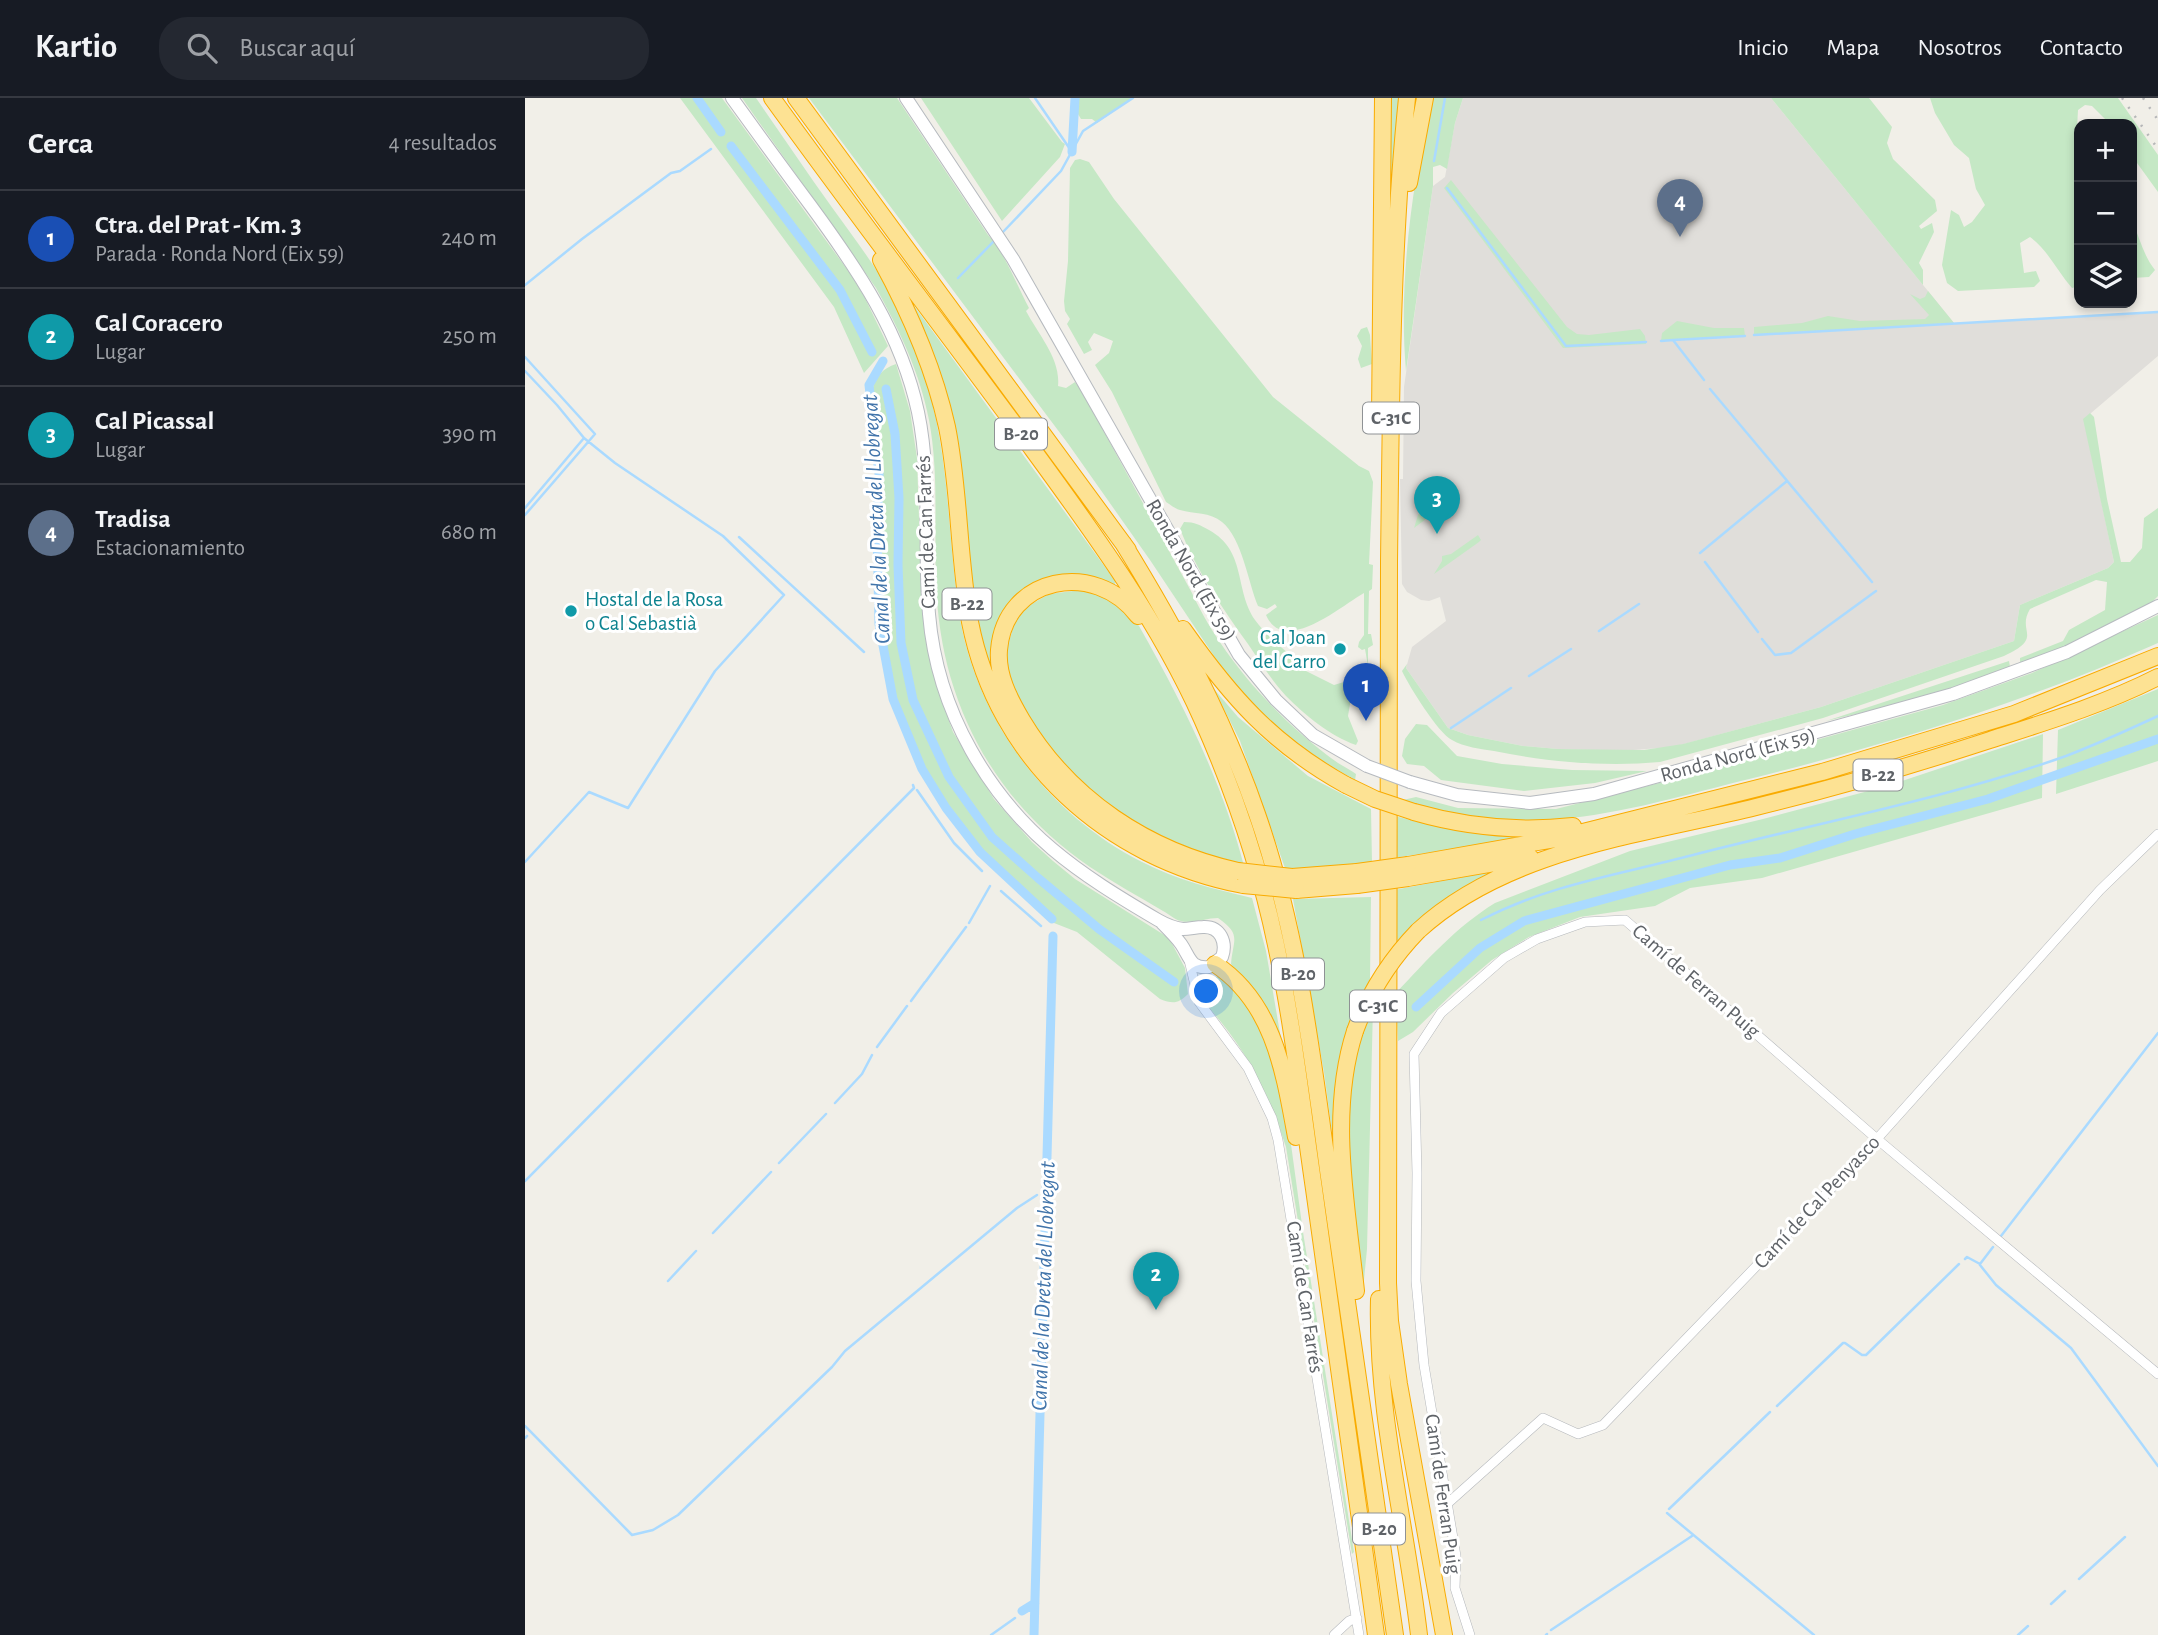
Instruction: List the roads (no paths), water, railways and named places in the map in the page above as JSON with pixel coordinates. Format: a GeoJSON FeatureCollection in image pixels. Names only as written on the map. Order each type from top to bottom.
{"type":"FeatureCollection","features":[{"type":"Feature","properties":{"kind":"highway","name":"B-20"},"geometry":{"type":"LineString","coordinates":[[772,98],[1055,481],[1137,598],[1179,671],[1230,787],[1267,908],[1287,1006],[1376,1634]]}},
{"type":"Feature","properties":{"kind":"highway","name":"B-20"},"geometry":{"type":"LineString","coordinates":[[796,98],[1123,543],[1175,632],[1223,728],[1258,814],[1284,902],[1308,1029],[1395,1635]]}},
{"type":"Feature","properties":{"kind":"highway","name":"C-31C"},"geometry":{"type":"LineString","coordinates":[[1374,98],[1381,277]]}},
{"type":"Feature","properties":{"kind":"highway","name":"C-31C"},"geometry":{"type":"LineString","coordinates":[[1383,98],[1378,708],[1383,1299],[1444,1635]]}},
{"type":"Feature","properties":{"kind":"highway","name":"C-31C"},"geometry":{"type":"LineString","coordinates":[[1407,98],[1400,173],[1390,433],[1383,1344],[1434,1635]]}},
{"type":"Feature","properties":{"kind":"highway"},"geometry":{"type":"LineString","coordinates":[[1395,293],[1413,150],[1425,98]]}},
{"type":"Feature","properties":{"kind":"highway","name":"B-22"},"geometry":{"type":"LineString","coordinates":[[850,206],[901,297],[919,336],[936,385],[950,449],[971,625],[982,667],[1007,720],[1024,748],[1046,775],[1103,827],[1160,860],[1203,876],[1294,883],[1357,879],[1590,847],[1796,798],[1935,758],[2039,724],[2158,677]]}},
{"type":"Feature","properties":{"kind":"highway"},"geometry":{"type":"LineString","coordinates":[[1123,543],[1232,696],[1282,743],[1346,785],[1414,813],[1462,824],[1515,829],[1628,820]]}},
{"type":"Feature","properties":{"kind":"highway","name":"B-22"},"geometry":{"type":"LineString","coordinates":[[1179,671],[1126,602],[1109,589],[1086,582],[1056,584],[1028,597],[1008,620],[1000,643],[1001,673],[1011,701],[1033,737],[1068,781],[1107,814],[1150,841],[1240,878]]}},
{"type":"Feature","properties":{"kind":"highway","name":"B-22"},"geometry":{"type":"LineString","coordinates":[[1408,871],[1555,839],[1812,775],[1992,721],[2158,656]]}},
{"type":"Feature","properties":{"kind":"highway"},"geometry":{"type":"LineString","coordinates":[[1366,1437],[1360,1330],[1341,1126],[1343,1079],[1355,1031],[1366,1004],[1396,956],[1418,931],[1456,900],[1483,884],[1530,865],[1590,847]]}},
{"type":"Feature","properties":{"kind":"highway"},"geometry":{"type":"LineString","coordinates":[[1209,966],[1231,975],[1248,993],[1265,1022],[1278,1053],[1324,1264]]}},
{"type":"Feature","properties":{"kind":"highway"},"geometry":{"type":"LineString","coordinates":[[1383,1299],[1378,1342],[1381,1390],[1419,1635]]}},
{"type":"Feature","properties":{"kind":"highway"},"geometry":{"type":"LineString","coordinates":[[1383,1299],[1453,1635]]}},
{"type":"Feature","properties":{"kind":"main road","name":"Camí de Can Farrés"},"geometry":{"type":"LineString","coordinates":[[732,98],[861,276],[886,320],[902,358],[918,414],[925,458],[927,594],[933,646],[944,691],[969,748],[1001,797],[1047,846],[1086,876],[1162,923]]}},
{"type":"Feature","properties":{"kind":"main road","name":"Ronda Nord (Eix 59)"},"geometry":{"type":"LineString","coordinates":[[906,98],[1013,259],[1239,655],[1276,700],[1313,735],[1367,766],[1410,782],[1457,794],[1529,803],[1594,794],[1953,695],[2067,652],[2158,606]]}},
{"type":"Feature","properties":{"kind":"main road"},"geometry":{"type":"LineString","coordinates":[[1162,923],[1177,928],[1211,928],[1222,937],[1223,953],[1209,966],[1186,954],[1162,923]]}},
{"type":"Feature","properties":{"kind":"main road"},"geometry":{"type":"LineString","coordinates":[[1186,954],[1187,936],[1195,929]]}},
{"type":"Feature","properties":{"kind":"street","name":"Camí de Cal Penyasco"},"geometry":{"type":"LineString","coordinates":[[1447,1504],[1543,1418],[1578,1434],[1603,1425],[1877,1139],[2100,890],[2158,834]]}},
{"type":"Feature","properties":{"kind":"street","name":"Camí de Ferran Puig"},"geometry":{"type":"LineString","coordinates":[[1470,1635],[1455,1588],[1456,1556],[1424,1365],[1416,1281],[1414,1054],[1441,1013],[1460,995],[1504,958],[1537,939],[1585,922],[1625,920],[1877,1139],[2158,1374]]}},
{"type":"Feature","properties":{"kind":"street","name":"Camí de Can Farrés"},"geometry":{"type":"LineString","coordinates":[[1186,954],[1202,1007],[1252,1076],[1272,1118],[1278,1140],[1359,1635]]}},
{"type":"Feature","properties":{"kind":"street"},"geometry":{"type":"LineString","coordinates":[[1193,982],[1195,974],[1209,966]]}},
{"type":"Feature","properties":{"kind":"street"},"geometry":{"type":"LineString","coordinates":[[1334,1635],[1349,1621],[1357,1618]]}},
{"type":"Feature","properties":{"kind":"waterway"},"geometry":{"type":"LineString","coordinates":[[697,98],[721,132]]}},
{"type":"Feature","properties":{"kind":"waterway"},"geometry":{"type":"LineString","coordinates":[[1035,98],[1072,152]]}},
{"type":"Feature","properties":{"kind":"waterway"},"geometry":{"type":"LineString","coordinates":[[1072,152],[1075,98]]}},
{"type":"Feature","properties":{"kind":"waterway"},"geometry":{"type":"LineString","coordinates":[[1003,232],[1061,171],[1083,131],[1133,98]]}},
{"type":"Feature","properties":{"kind":"waterway"},"geometry":{"type":"LineString","coordinates":[[1434,161],[1445,98]]}},
{"type":"Feature","properties":{"kind":"waterway"},"geometry":{"type":"LineString","coordinates":[[731,146],[840,290],[872,352]]}},
{"type":"Feature","properties":{"kind":"waterway"},"geometry":{"type":"LineString","coordinates":[[525,285],[671,173],[680,171],[711,149]]}},
{"type":"Feature","properties":{"kind":"waterway"},"geometry":{"type":"LineString","coordinates":[[1447,188],[1566,346],[1646,342]]}},
{"type":"Feature","properties":{"kind":"waterway"},"geometry":{"type":"LineString","coordinates":[[958,278],[994,241]]}},
{"type":"Feature","properties":{"kind":"waterway"},"geometry":{"type":"LineString","coordinates":[[1754,335],[2158,312]]}},
{"type":"Feature","properties":{"kind":"waterway"},"geometry":{"type":"LineString","coordinates":[[1673,340],[1745,336]]}},
{"type":"Feature","properties":{"kind":"waterway"},"geometry":{"type":"LineString","coordinates":[[1661,341],[1673,340],[1704,380]]}},
{"type":"Feature","properties":{"kind":"waterway"},"geometry":{"type":"LineString","coordinates":[[525,357],[595,434],[525,515]]}},
{"type":"Feature","properties":{"kind":"waterway","name":"Canal de la Dreta del Llobregat"},"geometry":{"type":"LineString","coordinates":[[883,361],[869,385],[879,474],[879,624],[893,699],[922,769],[946,808],[980,852],[1052,919]]}},
{"type":"Feature","properties":{"kind":"waterway"},"geometry":{"type":"LineString","coordinates":[[525,371],[584,438],[615,463],[723,536],[784,595],[715,671],[628,808],[589,792],[525,862]]}},
{"type":"Feature","properties":{"kind":"waterway"},"geometry":{"type":"LineString","coordinates":[[886,389],[895,434],[899,498],[901,643],[913,700],[949,777],[992,837],[1099,929],[1174,982]]}},
{"type":"Feature","properties":{"kind":"waterway"},"geometry":{"type":"LineString","coordinates":[[1710,389],[1872,582]]}},
{"type":"Feature","properties":{"kind":"waterway"},"geometry":{"type":"LineString","coordinates":[[525,508],[584,438]]}},
{"type":"Feature","properties":{"kind":"waterway"},"geometry":{"type":"LineString","coordinates":[[1700,553],[1787,481]]}},
{"type":"Feature","properties":{"kind":"waterway"},"geometry":{"type":"LineString","coordinates":[[739,537],[864,652]]}},
{"type":"Feature","properties":{"kind":"waterway"},"geometry":{"type":"LineString","coordinates":[[1705,562],[1758,632]]}},
{"type":"Feature","properties":{"kind":"waterway"},"geometry":{"type":"LineString","coordinates":[[1762,639],[1775,655],[1791,653],[1876,591]]}},
{"type":"Feature","properties":{"kind":"waterway"},"geometry":{"type":"LineString","coordinates":[[1599,631],[1639,604]]}},
{"type":"Feature","properties":{"kind":"waterway"},"geometry":{"type":"LineString","coordinates":[[1529,676],[1571,649]]}},
{"type":"Feature","properties":{"kind":"waterway"},"geometry":{"type":"LineString","coordinates":[[1451,728],[1511,688]]}},
{"type":"Feature","properties":{"kind":"waterway"},"geometry":{"type":"LineString","coordinates":[[1481,920],[1533,897],[1559,889],[1974,785],[2066,756],[2158,716]]}},
{"type":"Feature","properties":{"kind":"waterway"},"geometry":{"type":"LineString","coordinates":[[1416,1007],[1480,948],[1524,921],[1730,865],[1780,858],[1855,834],[1988,799],[2158,739]]}},
{"type":"Feature","properties":{"kind":"waterway"},"geometry":{"type":"LineString","coordinates":[[525,1181],[914,788],[913,785]]}},
{"type":"Feature","properties":{"kind":"waterway"},"geometry":{"type":"LineString","coordinates":[[917,790],[954,843],[982,871]]}},
{"type":"Feature","properties":{"kind":"waterway"},"geometry":{"type":"LineString","coordinates":[[969,923],[990,886]]}},
{"type":"Feature","properties":{"kind":"waterway"},"geometry":{"type":"LineString","coordinates":[[1001,891],[1041,926]]}},
{"type":"Feature","properties":{"kind":"waterway"},"geometry":{"type":"LineString","coordinates":[[926,981],[966,927]]}},
{"type":"Feature","properties":{"kind":"waterway","name":"Canal de la Dreta del Llobregat"},"geometry":{"type":"LineString","coordinates":[[1034,1635],[1053,936]]}},
{"type":"Feature","properties":{"kind":"waterway"},"geometry":{"type":"LineString","coordinates":[[911,1001],[925,982]]}},
{"type":"Feature","properties":{"kind":"waterway"},"geometry":{"type":"LineString","coordinates":[[877,1047],[907,1006]]}},
{"type":"Feature","properties":{"kind":"waterway"},"geometry":{"type":"LineString","coordinates":[[2001,1236],[2158,1033]]}},
{"type":"Feature","properties":{"kind":"waterway"},"geometry":{"type":"LineString","coordinates":[[835,1103],[862,1074],[872,1055]]}},
{"type":"Feature","properties":{"kind":"waterway"},"geometry":{"type":"LineString","coordinates":[[779,1163],[826,1114]]}},
{"type":"Feature","properties":{"kind":"waterway"},"geometry":{"type":"LineString","coordinates":[[713,1233],[771,1172]]}},
{"type":"Feature","properties":{"kind":"waterway"},"geometry":{"type":"LineString","coordinates":[[525,1426],[632,1535],[653,1530],[678,1515],[832,1367],[845,1351],[1017,1208],[1037,1195]]}},
{"type":"Feature","properties":{"kind":"waterway"},"geometry":{"type":"LineString","coordinates":[[1965,1259],[1967,1257],[1980,1264],[1993,1247]]}},
{"type":"Feature","properties":{"kind":"waterway"},"geometry":{"type":"LineString","coordinates":[[668,1281],[696,1251]]}},
{"type":"Feature","properties":{"kind":"waterway"},"geometry":{"type":"LineString","coordinates":[[1777,1406],[1843,1343],[1866,1355],[1959,1264]]}},
{"type":"Feature","properties":{"kind":"waterway"},"geometry":{"type":"LineString","coordinates":[[1980,1265],[1996,1285],[2071,1348],[2158,1466]]}},
{"type":"Feature","properties":{"kind":"waterway"},"geometry":{"type":"LineString","coordinates":[[1669,1509],[1770,1412]]}},
{"type":"Feature","properties":{"kind":"waterway"},"geometry":{"type":"LineString","coordinates":[[1667,1513],[1814,1635]]}},
{"type":"Feature","properties":{"kind":"waterway"},"geometry":{"type":"LineString","coordinates":[[1551,1630],[1692,1536]]}},
{"type":"Feature","properties":{"kind":"waterway"},"geometry":{"type":"LineString","coordinates":[[2079,1579],[2125,1537]]}},
{"type":"Feature","properties":{"kind":"waterway"},"geometry":{"type":"LineString","coordinates":[[2051,1604],[2065,1591]]}},
{"type":"Feature","properties":{"kind":"waterway"},"geometry":{"type":"LineString","coordinates":[[1022,1611],[1035,1603]]}},
{"type":"Feature","properties":{"kind":"waterway"},"geometry":{"type":"LineString","coordinates":[[991,1635],[1015,1618]]}},
{"type":"Feature","properties":{"kind":"waterway"},"geometry":{"type":"LineString","coordinates":[[2018,1635],[2028,1626]]}},
{"type":"Feature","properties":{"kind":"railway"},"geometry":{"type":"LineString","coordinates":[[2122,98],[2158,149]]}},
{"type":"Feature","properties":{"kind":"railway"},"geometry":{"type":"LineString","coordinates":[[2143,98],[2158,120]]}},
{"type":"Feature","properties":{"kind":"place","name":"Tradisa"},"geometry":{"type":"Point","coordinates":[1680,237]}},
{"type":"Feature","properties":{"kind":"place","name":"Cal Picassal"},"geometry":{"type":"Point","coordinates":[1437,534]}},
{"type":"Feature","properties":{"kind":"place","name":"Hostal de la Rosa o Cal Sebastià"},"geometry":{"type":"Point","coordinates":[571,611]}},
{"type":"Feature","properties":{"kind":"place","name":"Cal Joan del Carro"},"geometry":{"type":"Point","coordinates":[1340,649]}},
{"type":"Feature","properties":{"kind":"place","name":"Ctra. del Prat - Km. 3"},"geometry":{"type":"Point","coordinates":[1366,721]}},
{"type":"Feature","properties":{"kind":"place","name":"Cal Coracero"},"geometry":{"type":"Point","coordinates":[1156,1310]}}]}
